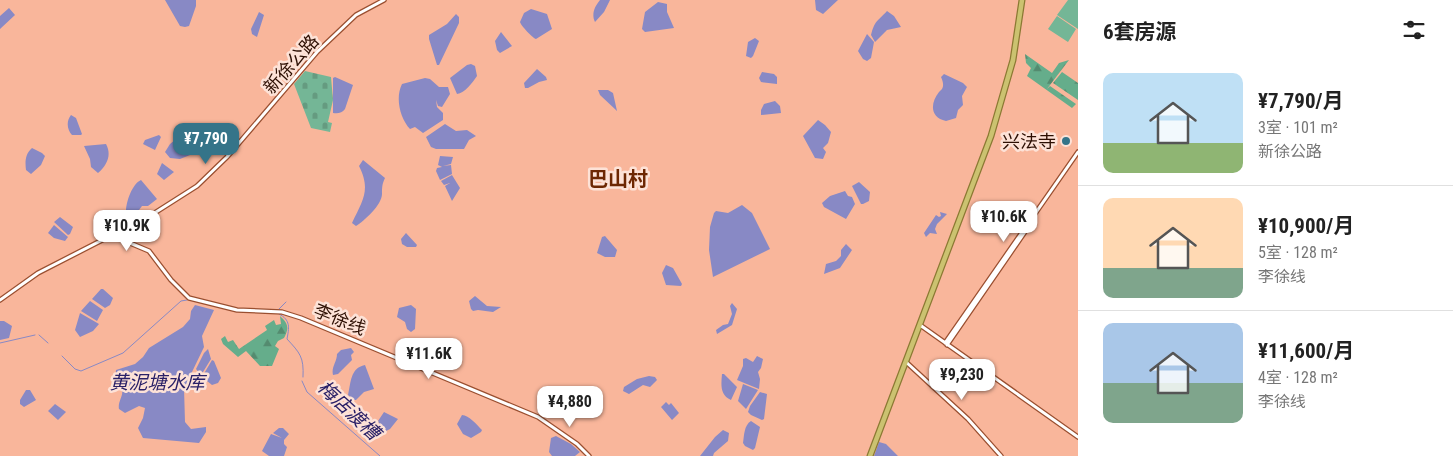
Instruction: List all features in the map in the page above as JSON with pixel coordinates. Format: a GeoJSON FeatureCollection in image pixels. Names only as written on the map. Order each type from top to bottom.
{"type":"FeatureCollection","features":[{"type":"Feature","properties":{"kind":"highway"},"geometry":{"type":"LineString","coordinates":[[870,456],[995,123],[1011,67],[1022,0]]}},
{"type":"Feature","properties":{"kind":"main road","name":"新徐公路"},"geometry":{"type":"LineString","coordinates":[[0,300],[38,273],[152,214],[198,185],[227,157],[317,52],[356,15],[384,0]]}},
{"type":"Feature","properties":{"kind":"main road"},"geometry":{"type":"LineString","coordinates":[[946,344],[1078,152]]}},
{"type":"Feature","properties":{"kind":"main road"},"geometry":{"type":"LineString","coordinates":[[946,344],[1078,156]]}},
{"type":"Feature","properties":{"kind":"main road","name":"李徐线"},"geometry":{"type":"LineString","coordinates":[[111,236],[149,251],[171,280],[189,298],[237,310],[282,312],[295,316],[538,417],[577,444],[589,456]]}},
{"type":"Feature","properties":{"kind":"main road"},"geometry":{"type":"LineString","coordinates":[[920,326],[1078,437]]}},
{"type":"Feature","properties":{"kind":"main road"},"geometry":{"type":"LineString","coordinates":[[906,362],[968,419],[1001,456]]}},
{"type":"Feature","properties":{"kind":"green space"},"geometry":{"type":"Polygon","coordinates":[[[1068,0],[1078,0],[1078,29],[1057,15],[1068,0]]]}},
{"type":"Feature","properties":{"kind":"green space"},"geometry":{"type":"Polygon","coordinates":[[[1057,16],[1076,29],[1068,42],[1048,29],[1057,16]]]}},
{"type":"Feature","properties":{"kind":"green space"},"geometry":{"type":"Polygon","coordinates":[[[1025,54],[1052,73],[1059,63],[1069,60],[1047,89],[1050,86],[1076,104],[1072,108],[1027,76],[1031,68],[1026,63],[1025,54]]]}},
{"type":"Feature","properties":{"kind":"green space"},"geometry":{"type":"Polygon","coordinates":[[[305,71],[331,77],[333,100],[328,122],[332,123],[330,132],[311,128],[294,84],[305,71]]]}},
{"type":"Feature","properties":{"kind":"green space"},"geometry":{"type":"Polygon","coordinates":[[[1062,72],[1078,83],[1078,100],[1053,83],[1062,72]]]}},
{"type":"Feature","properties":{"kind":"green space"},"geometry":{"type":"Polygon","coordinates":[[[280,316],[287,324],[287,332],[284,338],[278,341],[275,346],[279,349],[272,366],[260,366],[246,351],[238,357],[223,344],[221,339],[225,336],[228,342],[233,340],[239,349],[267,330],[265,326],[274,320],[276,325],[281,324],[280,316]]]}},
{"type":"Feature","properties":{"kind":"water"},"geometry":{"type":"Polygon","coordinates":[[[165,0],[196,0],[196,6],[189,26],[180,26],[165,0]]]}},
{"type":"Feature","properties":{"kind":"water"},"geometry":{"type":"Polygon","coordinates":[[[600,0],[610,0],[604,12],[595,22],[594,10],[600,0]]]}},
{"type":"Feature","properties":{"kind":"water"},"geometry":{"type":"Polygon","coordinates":[[[815,0],[838,0],[823,14],[816,10],[815,0]]]}},
{"type":"Feature","properties":{"kind":"water"},"geometry":{"type":"Polygon","coordinates":[[[658,2],[667,4],[667,12],[674,28],[645,32],[642,29],[645,12],[658,2]]]}},
{"type":"Feature","properties":{"kind":"water"},"geometry":{"type":"Polygon","coordinates":[[[9,8],[15,15],[0,29],[0,16],[9,8]]]}},
{"type":"Feature","properties":{"kind":"water"},"geometry":{"type":"Polygon","coordinates":[[[531,9],[547,14],[552,29],[536,39],[527,32],[520,22],[524,13],[531,9]]]}},
{"type":"Feature","properties":{"kind":"water"},"geometry":{"type":"Polygon","coordinates":[[[887,11],[894,16],[901,27],[887,30],[875,42],[871,35],[874,26],[887,11]]]}},
{"type":"Feature","properties":{"kind":"water"},"geometry":{"type":"Polygon","coordinates":[[[259,12],[264,15],[257,37],[252,34],[251,29],[259,12]]]}},
{"type":"Feature","properties":{"kind":"water"},"geometry":{"type":"Polygon","coordinates":[[[456,14],[459,17],[459,23],[439,65],[437,65],[429,35],[447,24],[456,14]]]}},
{"type":"Feature","properties":{"kind":"water"},"geometry":{"type":"Polygon","coordinates":[[[501,32],[512,46],[500,53],[497,50],[495,41],[501,32]]]}},
{"type":"Feature","properties":{"kind":"water"},"geometry":{"type":"Polygon","coordinates":[[[867,34],[874,42],[871,58],[867,61],[863,59],[858,51],[867,34]]]}},
{"type":"Feature","properties":{"kind":"water"},"geometry":{"type":"Polygon","coordinates":[[[755,38],[759,41],[751,58],[746,56],[748,42],[755,38]]]}},
{"type":"Feature","properties":{"kind":"water"},"geometry":{"type":"Polygon","coordinates":[[[471,64],[475,66],[477,76],[466,90],[457,94],[450,78],[471,64]]]}},
{"type":"Feature","properties":{"kind":"water"},"geometry":{"type":"Polygon","coordinates":[[[537,69],[547,80],[525,88],[524,83],[537,69]]]}},
{"type":"Feature","properties":{"kind":"water"},"geometry":{"type":"Polygon","coordinates":[[[762,72],[774,74],[777,77],[777,84],[761,82],[759,78],[762,72]]]}},
{"type":"Feature","properties":{"kind":"water"},"geometry":{"type":"Polygon","coordinates":[[[944,74],[963,83],[967,87],[962,96],[963,105],[958,110],[956,118],[946,121],[937,117],[933,110],[936,96],[943,88],[941,77],[944,74]]]}},
{"type":"Feature","properties":{"kind":"water"},"geometry":{"type":"Polygon","coordinates":[[[335,77],[353,85],[345,109],[341,112],[333,113],[333,78],[335,77]]]}},
{"type":"Feature","properties":{"kind":"water"},"geometry":{"type":"Polygon","coordinates":[[[425,78],[430,79],[439,87],[448,87],[450,94],[442,107],[438,106],[436,100],[437,107],[443,113],[443,120],[423,133],[415,127],[410,129],[406,124],[401,114],[399,95],[402,84],[425,78]]]}},
{"type":"Feature","properties":{"kind":"water"},"geometry":{"type":"Polygon","coordinates":[[[598,90],[608,90],[613,93],[617,111],[600,95],[598,90]]]}},
{"type":"Feature","properties":{"kind":"water"},"geometry":{"type":"Polygon","coordinates":[[[775,101],[780,106],[781,113],[761,115],[764,104],[775,101]]]}},
{"type":"Feature","properties":{"kind":"water"},"geometry":{"type":"Polygon","coordinates":[[[71,115],[76,118],[81,135],[72,135],[69,131],[68,123],[71,115]]]}},
{"type":"Feature","properties":{"kind":"water"},"geometry":{"type":"Polygon","coordinates":[[[818,120],[831,132],[828,143],[823,148],[826,152],[823,159],[815,158],[803,136],[818,120]]]}},
{"type":"Feature","properties":{"kind":"water"},"geometry":{"type":"Polygon","coordinates":[[[445,124],[456,131],[467,130],[476,136],[469,140],[464,149],[436,149],[431,147],[426,137],[445,124]]]}},
{"type":"Feature","properties":{"kind":"water"},"geometry":{"type":"Polygon","coordinates":[[[159,135],[161,137],[155,150],[143,144],[145,140],[159,135]]]}},
{"type":"Feature","properties":{"kind":"water"},"geometry":{"type":"Polygon","coordinates":[[[181,135],[184,135],[195,153],[180,159],[170,158],[165,152],[170,144],[181,135]]]}},
{"type":"Feature","properties":{"kind":"water"},"geometry":{"type":"Polygon","coordinates":[[[106,144],[109,152],[108,160],[98,173],[91,167],[90,159],[84,146],[106,144]]]}},
{"type":"Feature","properties":{"kind":"water"},"geometry":{"type":"Polygon","coordinates":[[[32,148],[45,156],[41,165],[31,174],[26,170],[26,161],[27,155],[32,148]]]}},
{"type":"Feature","properties":{"kind":"water"},"geometry":{"type":"Polygon","coordinates":[[[440,156],[453,157],[451,164],[443,166],[451,165],[452,174],[440,180],[436,171],[437,168],[442,167],[438,165],[440,156]]]}},
{"type":"Feature","properties":{"kind":"water"},"geometry":{"type":"Polygon","coordinates":[[[363,160],[385,178],[381,198],[376,208],[356,226],[352,223],[365,189],[363,174],[359,166],[363,160]]]}},
{"type":"Feature","properties":{"kind":"water"},"geometry":{"type":"Polygon","coordinates":[[[162,163],[174,172],[164,180],[157,174],[162,163]]]}},
{"type":"Feature","properties":{"kind":"water"},"geometry":{"type":"Polygon","coordinates":[[[452,175],[460,188],[452,201],[445,186],[450,183],[444,185],[441,181],[452,175]]]}},
{"type":"Feature","properties":{"kind":"water"},"geometry":{"type":"Polygon","coordinates":[[[141,180],[157,199],[148,206],[142,206],[136,214],[130,216],[126,211],[128,198],[132,189],[141,180]]]}},
{"type":"Feature","properties":{"kind":"water"},"geometry":{"type":"Polygon","coordinates":[[[859,182],[870,192],[869,201],[863,204],[861,204],[852,186],[859,182]]]}},
{"type":"Feature","properties":{"kind":"water"},"geometry":{"type":"Polygon","coordinates":[[[845,191],[848,196],[852,197],[855,204],[846,219],[824,207],[822,203],[830,196],[845,191]]]}},
{"type":"Feature","properties":{"kind":"water"},"geometry":{"type":"Polygon","coordinates":[[[742,205],[752,213],[770,249],[713,277],[709,250],[710,227],[714,213],[716,211],[728,213],[742,205]]]}},
{"type":"Feature","properties":{"kind":"water"},"geometry":{"type":"Polygon","coordinates":[[[940,212],[947,214],[937,224],[935,229],[937,234],[930,233],[926,237],[924,233],[936,215],[941,216],[940,212]]]}},
{"type":"Feature","properties":{"kind":"water"},"geometry":{"type":"Polygon","coordinates":[[[60,217],[73,227],[70,234],[68,235],[54,222],[60,217]]]}},
{"type":"Feature","properties":{"kind":"water"},"geometry":{"type":"Polygon","coordinates":[[[54,225],[68,237],[65,241],[54,238],[48,233],[54,225]]]}},
{"type":"Feature","properties":{"kind":"water"},"geometry":{"type":"Polygon","coordinates":[[[406,233],[417,245],[416,247],[407,247],[402,244],[401,239],[406,233]]]}},
{"type":"Feature","properties":{"kind":"water"},"geometry":{"type":"Polygon","coordinates":[[[605,236],[617,250],[615,257],[605,257],[597,253],[602,237],[605,236]]]}},
{"type":"Feature","properties":{"kind":"water"},"geometry":{"type":"Polygon","coordinates":[[[846,244],[852,250],[840,268],[824,274],[826,264],[836,261],[841,256],[841,250],[846,244]]]}},
{"type":"Feature","properties":{"kind":"water"},"geometry":{"type":"Polygon","coordinates":[[[666,265],[673,268],[682,284],[681,286],[666,285],[662,273],[666,265]]]}},
{"type":"Feature","properties":{"kind":"water"},"geometry":{"type":"Polygon","coordinates":[[[103,289],[113,298],[110,305],[105,308],[92,299],[103,289]]]}},
{"type":"Feature","properties":{"kind":"water"},"geometry":{"type":"Polygon","coordinates":[[[475,296],[487,306],[501,307],[493,312],[473,311],[469,301],[475,296]]]}},
{"type":"Feature","properties":{"kind":"water"},"geometry":{"type":"Polygon","coordinates":[[[90,301],[103,310],[97,321],[81,311],[90,301]]]}},
{"type":"Feature","properties":{"kind":"water"},"geometry":{"type":"Polygon","coordinates":[[[732,303],[737,309],[732,325],[717,334],[716,330],[728,324],[732,314],[730,306],[732,303]]]}},
{"type":"Feature","properties":{"kind":"water","name":"黄泥塘水库"},"geometry":{"type":"Polygon","coordinates":[[[195,305],[214,310],[202,336],[204,347],[190,380],[184,388],[185,422],[191,429],[206,427],[206,432],[199,443],[143,438],[138,428],[145,408],[139,406],[125,413],[119,409],[122,390],[117,380],[115,380],[116,370],[135,364],[149,348],[183,327],[190,319],[191,311],[195,305]]]}},
{"type":"Feature","properties":{"kind":"water"},"geometry":{"type":"Polygon","coordinates":[[[411,305],[416,309],[415,329],[411,332],[407,329],[405,322],[397,317],[399,308],[411,305]]]}},
{"type":"Feature","properties":{"kind":"water"},"geometry":{"type":"Polygon","coordinates":[[[80,313],[99,324],[93,331],[80,337],[75,330],[80,313]]]}},
{"type":"Feature","properties":{"kind":"water"},"geometry":{"type":"Polygon","coordinates":[[[0,321],[4,321],[12,326],[9,338],[0,340],[0,321]]]}},
{"type":"Feature","properties":{"kind":"water"},"geometry":{"type":"Polygon","coordinates":[[[351,348],[354,352],[351,355],[352,360],[338,374],[333,375],[337,354],[341,350],[351,348]]]}},
{"type":"Feature","properties":{"kind":"water"},"geometry":{"type":"Polygon","coordinates":[[[208,349],[211,359],[200,374],[196,369],[208,349]]]}},
{"type":"Feature","properties":{"kind":"water"},"geometry":{"type":"Polygon","coordinates":[[[757,356],[763,359],[758,372],[760,379],[759,389],[737,380],[743,366],[743,359],[746,358],[753,362],[757,356]]]}},
{"type":"Feature","properties":{"kind":"water"},"geometry":{"type":"Polygon","coordinates":[[[212,360],[221,378],[218,383],[212,385],[202,377],[212,360]]]}},
{"type":"Feature","properties":{"kind":"water"},"geometry":{"type":"Polygon","coordinates":[[[365,365],[374,389],[364,392],[354,400],[348,395],[352,377],[356,369],[365,365]]]}},
{"type":"Feature","properties":{"kind":"water"},"geometry":{"type":"Polygon","coordinates":[[[722,374],[737,387],[731,400],[723,392],[722,374]]]}},
{"type":"Feature","properties":{"kind":"water"},"geometry":{"type":"Polygon","coordinates":[[[649,376],[655,377],[657,380],[650,387],[643,385],[629,394],[623,391],[624,387],[637,379],[649,376]]]}},
{"type":"Feature","properties":{"kind":"water"},"geometry":{"type":"Polygon","coordinates":[[[743,384],[758,390],[746,409],[738,401],[743,384]]]}},
{"type":"Feature","properties":{"kind":"water"},"geometry":{"type":"Polygon","coordinates":[[[26,390],[30,390],[36,400],[24,407],[20,404],[20,400],[26,390]]]}},
{"type":"Feature","properties":{"kind":"water"},"geometry":{"type":"Polygon","coordinates":[[[760,392],[767,394],[764,419],[762,420],[748,412],[760,392]]]}},
{"type":"Feature","properties":{"kind":"water"},"geometry":{"type":"Polygon","coordinates":[[[666,402],[669,405],[671,403],[679,413],[672,420],[661,407],[666,402]]]}},
{"type":"Feature","properties":{"kind":"water"},"geometry":{"type":"Polygon","coordinates":[[[55,404],[66,412],[58,420],[48,411],[55,404]]]}},
{"type":"Feature","properties":{"kind":"water"},"geometry":{"type":"Polygon","coordinates":[[[384,412],[398,419],[386,431],[381,428],[378,421],[384,412]]]}},
{"type":"Feature","properties":{"kind":"water"},"geometry":{"type":"Polygon","coordinates":[[[462,415],[473,421],[482,430],[481,432],[471,438],[463,434],[457,424],[462,415]]]}},
{"type":"Feature","properties":{"kind":"water"},"geometry":{"type":"Polygon","coordinates":[[[751,421],[760,427],[753,450],[743,443],[746,428],[751,421]]]}},
{"type":"Feature","properties":{"kind":"water"},"geometry":{"type":"Polygon","coordinates":[[[279,428],[283,428],[289,434],[284,440],[284,444],[287,447],[284,456],[269,456],[262,451],[271,434],[282,438],[273,433],[279,428]]]}},
{"type":"Feature","properties":{"kind":"water"},"geometry":{"type":"Polygon","coordinates":[[[723,430],[729,433],[728,441],[713,456],[700,456],[715,437],[723,430]]]}},
{"type":"Feature","properties":{"kind":"water"},"geometry":{"type":"Polygon","coordinates":[[[556,436],[571,444],[580,452],[575,456],[552,456],[549,452],[551,438],[556,436]]]}},
{"type":"Feature","properties":{"kind":"water"},"geometry":{"type":"Polygon","coordinates":[[[879,442],[886,444],[898,456],[874,456],[879,442]]]}},
{"type":"Feature","properties":{"kind":"waterway"},"geometry":{"type":"LineString","coordinates":[[62,356],[75,369],[81,371],[123,353],[181,301],[187,300]]}},
{"type":"Feature","properties":{"kind":"waterway"},"geometry":{"type":"LineString","coordinates":[[190,300],[216,306]]}},
{"type":"Feature","properties":{"kind":"waterway"},"geometry":{"type":"LineString","coordinates":[[279,309],[286,302]]}},
{"type":"Feature","properties":{"kind":"waterway"},"geometry":{"type":"LineString","coordinates":[[279,314],[286,319],[289,328],[287,339],[300,356],[303,365],[303,377]]}},
{"type":"Feature","properties":{"kind":"waterway"},"geometry":{"type":"LineString","coordinates":[[0,343],[35,335]]}},
{"type":"Feature","properties":{"kind":"waterway"},"geometry":{"type":"LineString","coordinates":[[39,335],[48,343]]}},
{"type":"Feature","properties":{"kind":"waterway","name":"梅店渡槽"},"geometry":{"type":"LineString","coordinates":[[302,381],[307,392],[380,456]]}},
{"type":"Feature","properties":{"kind":"place","name":"兴法寺"},"geometry":{"type":"Point","coordinates":[1066,141]}},
{"type":"Feature","properties":{"kind":"district","name":"巴山村"},"geometry":{"type":"Point","coordinates":[618,179]}}]}
